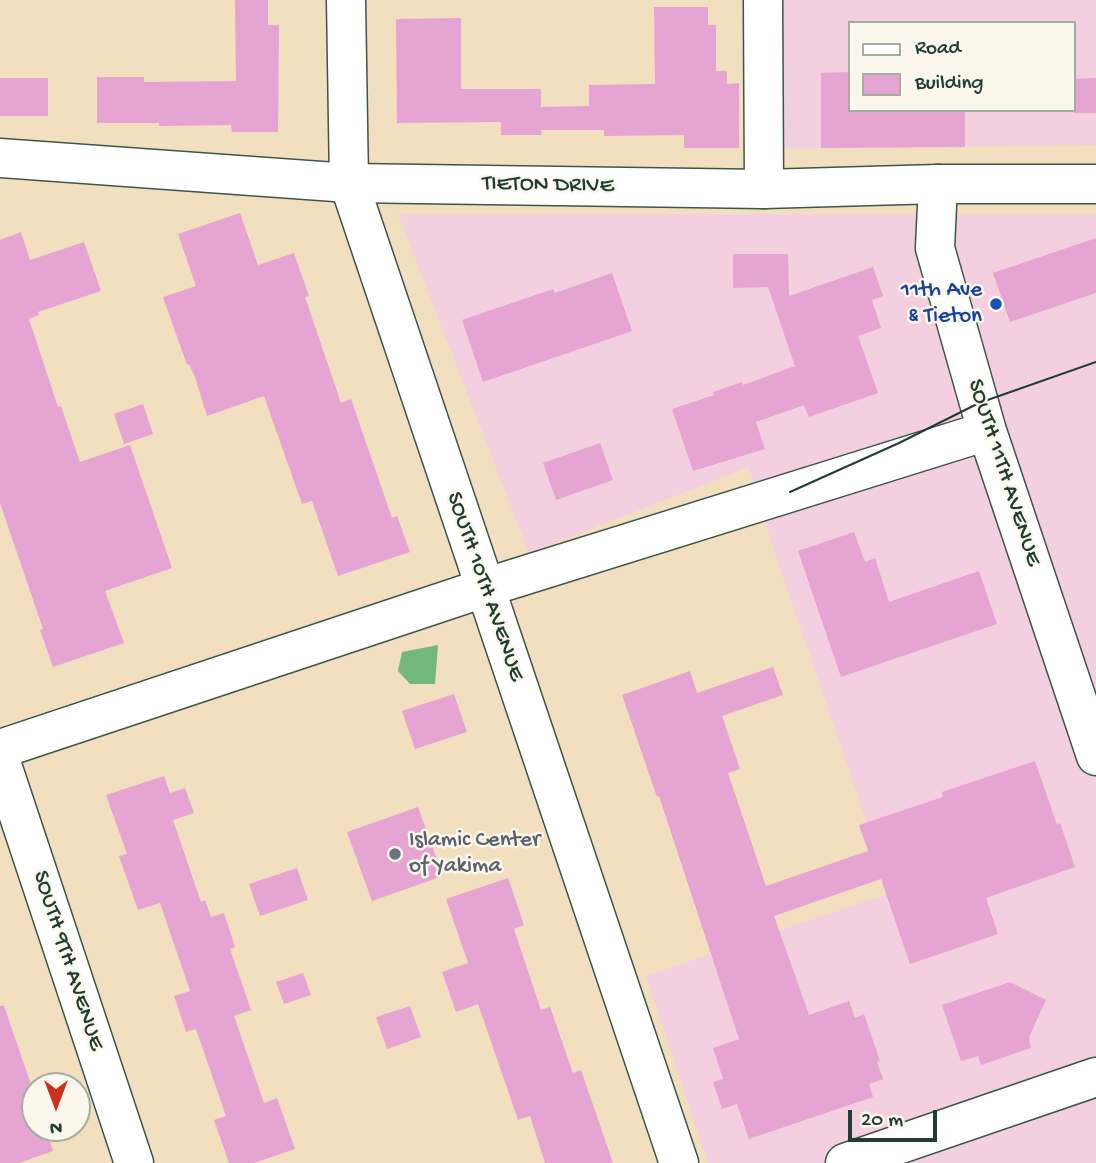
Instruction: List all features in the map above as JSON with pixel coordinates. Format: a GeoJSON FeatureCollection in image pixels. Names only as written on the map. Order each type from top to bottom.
{"type":"FeatureCollection","features":[{"type":"Feature","properties":{"kind":"street","name":"SOUTH 10TH AVENUE"},"geometry":{"type":"LineString","coordinates":[[346,0],[349,183],[679,1163]]}},
{"type":"Feature","properties":{"kind":"street"},"geometry":{"type":"LineString","coordinates":[[763,0],[764,189]]}},
{"type":"Feature","properties":{"kind":"street","name":"TIETON DRIVE"},"geometry":{"type":"LineString","coordinates":[[0,158],[349,183],[764,189],[938,184],[1096,184]]}},
{"type":"Feature","properties":{"kind":"street","name":"SOUTH 11TH AVENUE"},"geometry":{"type":"LineString","coordinates":[[938,184],[935,248],[987,431],[1096,756]]}},
{"type":"Feature","properties":{"kind":"street"},"geometry":{"type":"LineString","coordinates":[[0,749],[484,588],[987,431]]}},
{"type":"Feature","properties":{"kind":"street","name":"SOUTH 9TH AVENUE"},"geometry":{"type":"LineString","coordinates":[[0,759],[134,1163]]}},
{"type":"Feature","properties":{"kind":"street"},"geometry":{"type":"LineString","coordinates":[[845,1163],[1096,1077]]}},
{"type":"Feature","properties":{"kind":"shaded area"},"geometry":{"type":"Polygon","coordinates":[[[749,0],[1096,0],[1096,145],[750,149],[749,0]]]}},
{"type":"Feature","properties":{"kind":"shaded area"},"geometry":{"type":"Polygon","coordinates":[[[398,214],[1096,214],[1096,1163],[708,1163],[646,976],[891,893],[773,547],[749,467],[529,553],[398,214]]]}},
{"type":"Feature","properties":{"kind":"green space"},"geometry":{"type":"Polygon","coordinates":[[[438,645],[435,684],[410,684],[398,671],[402,652],[438,645]]]}},
{"type":"Feature","properties":{"kind":"building"},"geometry":{"type":"Polygon","coordinates":[[[235,0],[268,0],[268,25],[279,25],[278,132],[232,132],[231,125],[97,123],[97,77],[144,77],[144,82],[236,81],[235,0]]]}},
{"type":"Feature","properties":{"kind":"building"},"geometry":{"type":"Polygon","coordinates":[[[654,7],[708,7],[708,25],[716,25],[716,71],[727,71],[727,84],[739,83],[739,148],[684,148],[684,135],[604,136],[604,130],[541,130],[542,135],[501,135],[501,122],[397,123],[396,19],[461,18],[461,89],[541,89],[541,107],[589,106],[589,85],[655,84],[654,7]]]}},
{"type":"Feature","properties":{"kind":"building"},"geometry":{"type":"Polygon","coordinates":[[[848,72],[848,112],[965,112],[965,147],[821,148],[821,73],[848,72]]]}},
{"type":"Feature","properties":{"kind":"building"},"geometry":{"type":"Polygon","coordinates":[[[0,78],[48,78],[48,116],[0,116],[0,78]]]}},
{"type":"Feature","properties":{"kind":"building"},"geometry":{"type":"Polygon","coordinates":[[[1096,78],[1096,113],[1073,113],[1075,79],[1096,78]]]}},
{"type":"Feature","properties":{"kind":"building"},"geometry":{"type":"Polygon","coordinates":[[[240,213],[258,265],[294,253],[309,296],[305,297],[341,403],[351,399],[392,518],[397,516],[410,552],[338,576],[312,501],[302,504],[264,396],[207,416],[195,377],[189,364],[187,365],[163,297],[196,286],[178,234],[240,213]]]}},
{"type":"Feature","properties":{"kind":"building"},"geometry":{"type":"Polygon","coordinates":[[[21,232],[30,260],[84,242],[101,291],[38,312],[39,315],[29,319],[58,407],[61,406],[80,462],[130,445],[172,568],[105,591],[124,643],[53,667],[40,630],[43,629],[0,503],[0,240],[21,232]]]}},
{"type":"Feature","properties":{"kind":"building"},"geometry":{"type":"Polygon","coordinates":[[[1096,238],[1096,293],[1010,322],[993,273],[1096,238]]]}},
{"type":"Feature","properties":{"kind":"building"},"geometry":{"type":"Polygon","coordinates":[[[733,254],[788,254],[789,296],[873,267],[883,296],[872,300],[881,328],[858,336],[878,393],[809,417],[804,405],[756,422],[765,449],[693,471],[672,409],[714,395],[713,392],[742,382],[743,385],[795,366],[768,287],[733,288],[733,254]]]}},
{"type":"Feature","properties":{"kind":"building"},"geometry":{"type":"Polygon","coordinates":[[[612,273],[632,331],[483,382],[462,320],[553,289],[555,293],[612,273]]]}},
{"type":"Feature","properties":{"kind":"building"},"geometry":{"type":"Polygon","coordinates":[[[143,404],[153,434],[124,444],[114,414],[143,404]]]}},
{"type":"Feature","properties":{"kind":"building"},"geometry":{"type":"Polygon","coordinates":[[[600,443],[613,480],[556,500],[543,463],[600,443]]]}},
{"type":"Feature","properties":{"kind":"building"},"geometry":{"type":"Polygon","coordinates":[[[854,532],[865,562],[875,558],[889,602],[979,571],[997,624],[841,677],[798,551],[854,532]]]}},
{"type":"Feature","properties":{"kind":"building"},"geometry":{"type":"Polygon","coordinates":[[[773,667],[783,695],[722,716],[740,769],[728,773],[766,886],[868,851],[859,825],[943,797],[942,792],[1035,761],[1075,867],[986,898],[998,934],[910,964],[881,879],[774,916],[809,1015],[849,1001],[855,1018],[864,1014],[880,1061],[877,1062],[883,1079],[869,1084],[873,1097],[749,1139],[737,1104],[722,1109],[713,1082],[723,1079],[713,1048],[739,1039],[659,796],[657,797],[622,695],[690,671],[697,693],[773,667]]]}},
{"type":"Feature","properties":{"kind":"building"},"geometry":{"type":"Polygon","coordinates":[[[454,694],[467,732],[415,749],[402,711],[454,694]]]}},
{"type":"Feature","properties":{"kind":"building"},"geometry":{"type":"Polygon","coordinates":[[[164,776],[170,793],[185,788],[194,813],[173,820],[201,902],[205,900],[211,917],[224,913],[235,947],[230,949],[251,1010],[234,1016],[264,1103],[277,1098],[295,1149],[254,1163],[229,1163],[214,1120],[226,1116],[196,1029],[186,1032],[174,996],[190,991],[160,903],[138,910],[119,856],[127,854],[106,795],[164,776]]]}},
{"type":"Feature","properties":{"kind":"building","name":"Islamic Center of Yakima"},"geometry":{"type":"Polygon","coordinates":[[[418,807],[443,876],[372,901],[347,832],[418,807]]]}},
{"type":"Feature","properties":{"kind":"building"},"geometry":{"type":"Polygon","coordinates":[[[297,868],[308,900],[260,916],[249,884],[297,868]]]}},
{"type":"Feature","properties":{"kind":"building"},"geometry":{"type":"Polygon","coordinates":[[[508,878],[524,925],[514,929],[541,1010],[550,1007],[573,1073],[581,1070],[613,1163],[545,1163],[530,1116],[518,1120],[478,1004],[456,1012],[442,972],[468,963],[446,899],[508,878]]]}},
{"type":"Feature","properties":{"kind":"building"},"geometry":{"type":"Polygon","coordinates":[[[303,973],[311,995],[284,1004],[276,982],[303,973]]]}},
{"type":"Feature","properties":{"kind":"building"},"geometry":{"type":"Polygon","coordinates":[[[1010,982],[1046,1000],[1029,1037],[1031,1048],[981,1065],[978,1056],[961,1061],[942,1005],[1010,982]]]}},
{"type":"Feature","properties":{"kind":"building"},"geometry":{"type":"Polygon","coordinates":[[[0,1006],[4,1006],[27,1072],[21,1072],[21,1142],[50,1142],[53,1151],[19,1163],[0,1163],[0,1006]]]}},
{"type":"Feature","properties":{"kind":"building"},"geometry":{"type":"Polygon","coordinates":[[[410,1006],[421,1037],[387,1049],[376,1017],[410,1006]]]}},
{"type":"Feature","properties":{"kind":"tram line"},"geometry":{"type":"LineString","coordinates":[[790,492],[899,443],[979,403],[1096,362]]}},
{"type":"Feature","properties":{"kind":"place","name":"11th Ave & Tieton"},"geometry":{"type":"Point","coordinates":[996,304]}},
{"type":"Feature","properties":{"kind":"place","name":"Islamic Center of Yakima"},"geometry":{"type":"Point","coordinates":[395,854]}}]}
